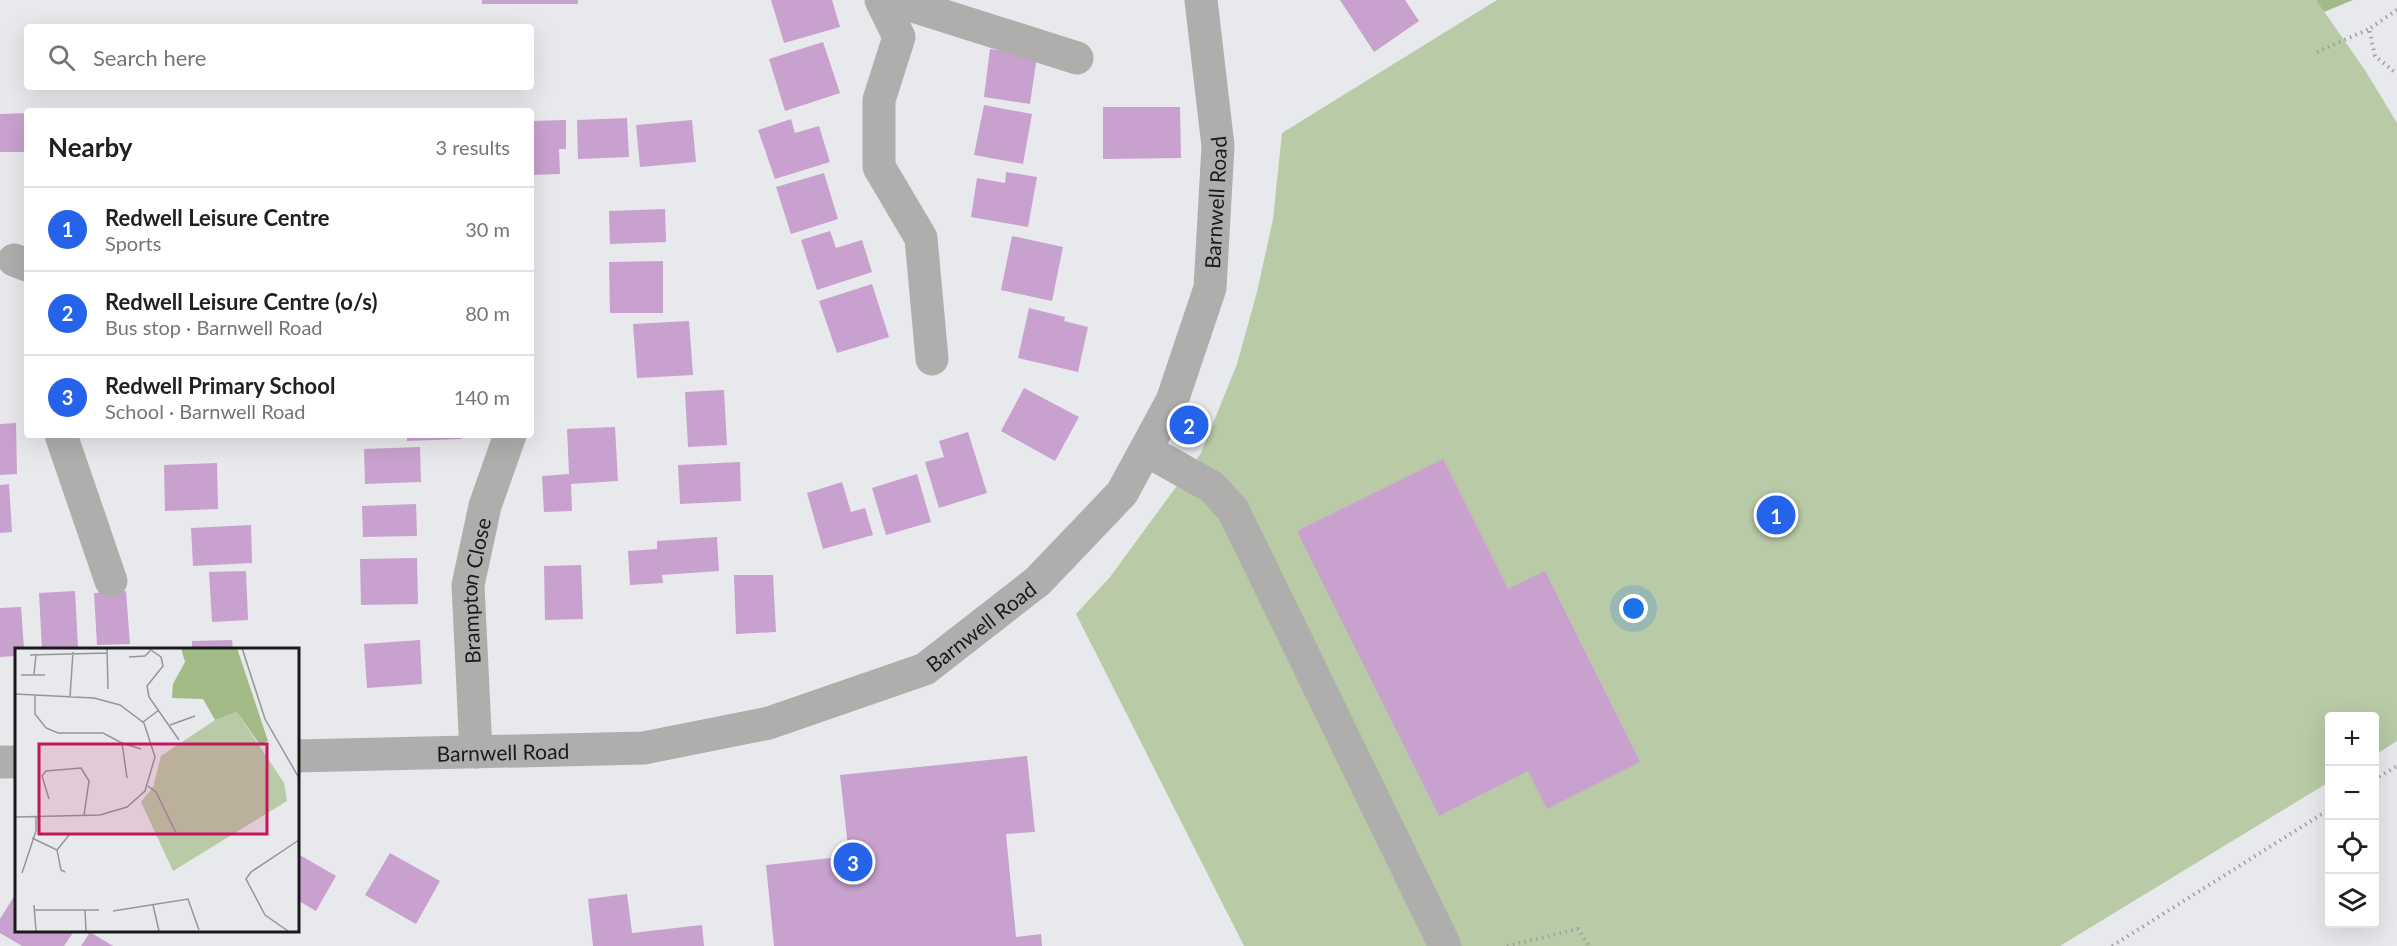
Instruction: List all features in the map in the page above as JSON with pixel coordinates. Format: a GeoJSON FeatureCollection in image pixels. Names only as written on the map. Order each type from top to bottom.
{"type":"FeatureCollection","features":[{"type":"Feature","properties":{"kind":"street"},"geometry":{"type":"LineString","coordinates":[[881,0],[899,37],[879,100],[879,167],[921,238],[932,359]]}},
{"type":"Feature","properties":{"kind":"street"},"geometry":{"type":"LineString","coordinates":[[894,0],[1077,58]]}},
{"type":"Feature","properties":{"kind":"street","name":"Barnwell Road"},"geometry":{"type":"LineString","coordinates":[[298,756],[644,748],[770,723],[925,669],[1038,581],[1122,493],[1172,401],[1210,288],[1218,146],[1201,0]]}},
{"type":"Feature","properties":{"kind":"street"},"geometry":{"type":"LineString","coordinates":[[62,438],[111,581]]}},
{"type":"Feature","properties":{"kind":"street","name":"Brampton Close"},"geometry":{"type":"LineString","coordinates":[[476,752],[468,585],[485,506],[509,438]]}},
{"type":"Feature","properties":{"kind":"street"},"geometry":{"type":"LineString","coordinates":[[1146,450],[1212,487],[1233,510],[1445,946]]}},
{"type":"Feature","properties":{"kind":"path"},"geometry":{"type":"LineString","coordinates":[[2317,52],[2369,29],[2397,10]]}},
{"type":"Feature","properties":{"kind":"path"},"geometry":{"type":"LineString","coordinates":[[2369,29],[2375,56],[2397,74]]}},
{"type":"Feature","properties":{"kind":"path"},"geometry":{"type":"LineString","coordinates":[[2379,777],[2397,766]]}},
{"type":"Feature","properties":{"kind":"path"},"geometry":{"type":"LineString","coordinates":[[2112,946],[2325,812]]}},
{"type":"Feature","properties":{"kind":"path"},"geometry":{"type":"LineString","coordinates":[[1507,946],[1578,929],[1589,946]]}},
{"type":"Feature","properties":{"kind":"green space"},"geometry":{"type":"Polygon","coordinates":[[[1497,0],[2316,0],[2365,70],[2397,123],[2397,741],[2379,752],[2379,712],[2325,712],[2325,784],[2060,946],[1244,946],[1076,614],[1110,577],[1201,453],[1237,364],[1257,292],[1273,219],[1282,133],[1497,0]]]}},
{"type":"Feature","properties":{"kind":"green space"},"geometry":{"type":"Polygon","coordinates":[[[2316,0],[2353,0],[2324,12],[2316,0]]]}},
{"type":"Feature","properties":{"kind":"building"},"geometry":{"type":"Polygon","coordinates":[[[482,0],[578,0],[578,4],[482,4],[482,0]]]}},
{"type":"Feature","properties":{"kind":"building"},"geometry":{"type":"Polygon","coordinates":[[[771,0],[832,0],[840,27],[784,43],[771,0]]]}},
{"type":"Feature","properties":{"kind":"building"},"geometry":{"type":"Polygon","coordinates":[[[1340,0],[1405,0],[1419,21],[1374,52],[1340,0]]]}},
{"type":"Feature","properties":{"kind":"building"},"geometry":{"type":"Polygon","coordinates":[[[823,42],[840,93],[785,111],[769,59],[823,42]]]}},
{"type":"Feature","properties":{"kind":"building"},"geometry":{"type":"Polygon","coordinates":[[[990,49],[1037,56],[1030,104],[984,97],[990,49]]]}},
{"type":"Feature","properties":{"kind":"building"},"geometry":{"type":"Polygon","coordinates":[[[984,105],[1032,114],[1023,164],[974,155],[984,105]]]}},
{"type":"Feature","properties":{"kind":"building"},"geometry":{"type":"Polygon","coordinates":[[[1103,107],[1180,107],[1181,158],[1103,159],[1103,107]]]}},
{"type":"Feature","properties":{"kind":"building"},"geometry":{"type":"Polygon","coordinates":[[[24,113],[24,152],[0,152],[0,114],[24,113]]]}},
{"type":"Feature","properties":{"kind":"building"},"geometry":{"type":"Polygon","coordinates":[[[627,118],[629,157],[578,159],[577,120],[627,118]]]}},
{"type":"Feature","properties":{"kind":"building"},"geometry":{"type":"Polygon","coordinates":[[[791,119],[795,133],[819,126],[830,162],[775,179],[758,130],[791,119]]]}},
{"type":"Feature","properties":{"kind":"building"},"geometry":{"type":"Polygon","coordinates":[[[566,120],[566,149],[559,149],[560,174],[534,175],[534,121],[566,120]]]}},
{"type":"Feature","properties":{"kind":"building"},"geometry":{"type":"Polygon","coordinates":[[[692,120],[696,162],[640,167],[636,125],[692,120]]]}},
{"type":"Feature","properties":{"kind":"building"},"geometry":{"type":"Polygon","coordinates":[[[1006,172],[1037,177],[1028,227],[971,217],[977,178],[1005,183],[1006,172]]]}},
{"type":"Feature","properties":{"kind":"building"},"geometry":{"type":"Polygon","coordinates":[[[824,173],[838,219],[791,234],[776,187],[824,173]]]}},
{"type":"Feature","properties":{"kind":"building"},"geometry":{"type":"Polygon","coordinates":[[[665,209],[666,242],[610,244],[609,211],[665,209]]]}},
{"type":"Feature","properties":{"kind":"building"},"geometry":{"type":"Polygon","coordinates":[[[830,231],[836,248],[862,240],[872,272],[817,290],[801,240],[830,231]]]}},
{"type":"Feature","properties":{"kind":"building"},"geometry":{"type":"Polygon","coordinates":[[[1012,236],[1063,247],[1052,301],[1001,290],[1012,236]]]}},
{"type":"Feature","properties":{"kind":"building"},"geometry":{"type":"Polygon","coordinates":[[[663,261],[663,313],[610,313],[609,262],[663,261]]]}},
{"type":"Feature","properties":{"kind":"building"},"geometry":{"type":"Polygon","coordinates":[[[872,284],[889,337],[837,353],[819,301],[872,284]]]}},
{"type":"Feature","properties":{"kind":"building"},"geometry":{"type":"Polygon","coordinates":[[[1029,308],[1065,317],[1064,321],[1088,327],[1078,372],[1018,358],[1029,308]]]}},
{"type":"Feature","properties":{"kind":"building"},"geometry":{"type":"Polygon","coordinates":[[[689,321],[693,375],[637,378],[633,324],[689,321]]]}},
{"type":"Feature","properties":{"kind":"building"},"geometry":{"type":"Polygon","coordinates":[[[1024,388],[1079,417],[1055,461],[1001,431],[1024,388]]]}},
{"type":"Feature","properties":{"kind":"building"},"geometry":{"type":"Polygon","coordinates":[[[724,390],[727,445],[688,447],[685,392],[724,390]]]}},
{"type":"Feature","properties":{"kind":"building"},"geometry":{"type":"Polygon","coordinates":[[[16,423],[17,474],[0,475],[0,424],[16,423]]]}},
{"type":"Feature","properties":{"kind":"building"},"geometry":{"type":"Polygon","coordinates":[[[615,427],[618,481],[571,484],[572,511],[544,512],[542,476],[569,474],[567,429],[615,427]]]}},
{"type":"Feature","properties":{"kind":"building"},"geometry":{"type":"Polygon","coordinates":[[[968,432],[987,493],[939,508],[925,462],[944,457],[939,441],[968,432]]]}},
{"type":"Feature","properties":{"kind":"building"},"geometry":{"type":"Polygon","coordinates":[[[407,438],[462,438],[462,439],[407,441],[407,438]]]}},
{"type":"Feature","properties":{"kind":"building"},"geometry":{"type":"Polygon","coordinates":[[[420,447],[421,482],[365,484],[364,449],[420,447]]]}},
{"type":"Feature","properties":{"kind":"building"},"geometry":{"type":"Polygon","coordinates":[[[1443,459],[1508,589],[1545,571],[1640,762],[1547,809],[1528,771],[1439,816],[1297,531],[1443,459]]]}},
{"type":"Feature","properties":{"kind":"building"},"geometry":{"type":"Polygon","coordinates":[[[740,462],[741,501],[680,504],[678,465],[740,462]]]}},
{"type":"Feature","properties":{"kind":"building"},"geometry":{"type":"Polygon","coordinates":[[[217,463],[218,509],[165,511],[164,465],[217,463]]]}},
{"type":"Feature","properties":{"kind":"building"},"geometry":{"type":"Polygon","coordinates":[[[917,474],[931,522],[886,535],[872,488],[917,474]]]}},
{"type":"Feature","properties":{"kind":"building"},"geometry":{"type":"Polygon","coordinates":[[[842,482],[851,512],[865,508],[873,535],[823,549],[807,493],[842,482]]]}},
{"type":"Feature","properties":{"kind":"building"},"geometry":{"type":"Polygon","coordinates":[[[9,484],[12,532],[0,533],[0,485],[9,484]]]}},
{"type":"Feature","properties":{"kind":"building"},"geometry":{"type":"Polygon","coordinates":[[[416,504],[417,536],[363,537],[362,506],[416,504]]]}},
{"type":"Feature","properties":{"kind":"building"},"geometry":{"type":"Polygon","coordinates":[[[251,525],[252,563],[193,566],[191,528],[251,525]]]}},
{"type":"Feature","properties":{"kind":"building"},"geometry":{"type":"Polygon","coordinates":[[[717,537],[719,571],[662,575],[663,583],[630,585],[628,551],[657,549],[657,541],[717,537]]]}},
{"type":"Feature","properties":{"kind":"building"},"geometry":{"type":"Polygon","coordinates":[[[417,558],[418,604],[361,605],[360,559],[417,558]]]}},
{"type":"Feature","properties":{"kind":"building"},"geometry":{"type":"Polygon","coordinates":[[[581,565],[583,619],[545,620],[544,566],[581,565]]]}},
{"type":"Feature","properties":{"kind":"building"},"geometry":{"type":"Polygon","coordinates":[[[246,571],[248,620],[212,622],[209,572],[246,571]]]}},
{"type":"Feature","properties":{"kind":"building"},"geometry":{"type":"Polygon","coordinates":[[[734,575],[773,575],[776,632],[736,634],[734,575]]]}},
{"type":"Feature","properties":{"kind":"building"},"geometry":{"type":"Polygon","coordinates":[[[75,591],[78,647],[42,648],[39,593],[75,591]]]}},
{"type":"Feature","properties":{"kind":"building"},"geometry":{"type":"Polygon","coordinates":[[[126,591],[130,644],[97,645],[94,593],[126,591]]]}},
{"type":"Feature","properties":{"kind":"building"},"geometry":{"type":"Polygon","coordinates":[[[21,607],[24,648],[15,648],[15,656],[0,657],[0,608],[21,607]]]}},
{"type":"Feature","properties":{"kind":"building"},"geometry":{"type":"Polygon","coordinates":[[[232,640],[233,648],[192,648],[192,641],[232,640]]]}},
{"type":"Feature","properties":{"kind":"building"},"geometry":{"type":"Polygon","coordinates":[[[420,640],[422,684],[367,688],[364,644],[420,640]]]}},
{"type":"Feature","properties":{"kind":"building"},"geometry":{"type":"Polygon","coordinates":[[[1027,756],[1035,832],[1006,834],[1016,937],[1041,934],[1042,946],[774,946],[766,865],[849,856],[840,775],[1027,756]]]}},
{"type":"Feature","properties":{"kind":"building"},"geometry":{"type":"Polygon","coordinates":[[[390,853],[440,881],[416,924],[365,895],[390,853]]]}},
{"type":"Feature","properties":{"kind":"building"},"geometry":{"type":"Polygon","coordinates":[[[298,854],[336,876],[316,911],[298,901],[298,854]]]}},
{"type":"Feature","properties":{"kind":"building"},"geometry":{"type":"Polygon","coordinates":[[[627,894],[632,933],[702,925],[704,946],[593,946],[588,899],[627,894]]]}},
{"type":"Feature","properties":{"kind":"building"},"geometry":{"type":"Polygon","coordinates":[[[15,895],[15,931],[74,931],[64,946],[22,946],[0,933],[0,919],[15,895]]]}},
{"type":"Feature","properties":{"kind":"building"},"geometry":{"type":"Polygon","coordinates":[[[90,932],[113,946],[81,946],[90,932]]]}},
{"type":"Feature","properties":{"kind":"place","name":"Redwell Leisure Centre (o/s)"},"geometry":{"type":"Point","coordinates":[1189,425]}},
{"type":"Feature","properties":{"kind":"place","name":"Redwell Leisure Centre"},"geometry":{"type":"Point","coordinates":[1776,515]}},
{"type":"Feature","properties":{"kind":"place","name":"Redwell Primary School"},"geometry":{"type":"Point","coordinates":[853,862]}}]}
